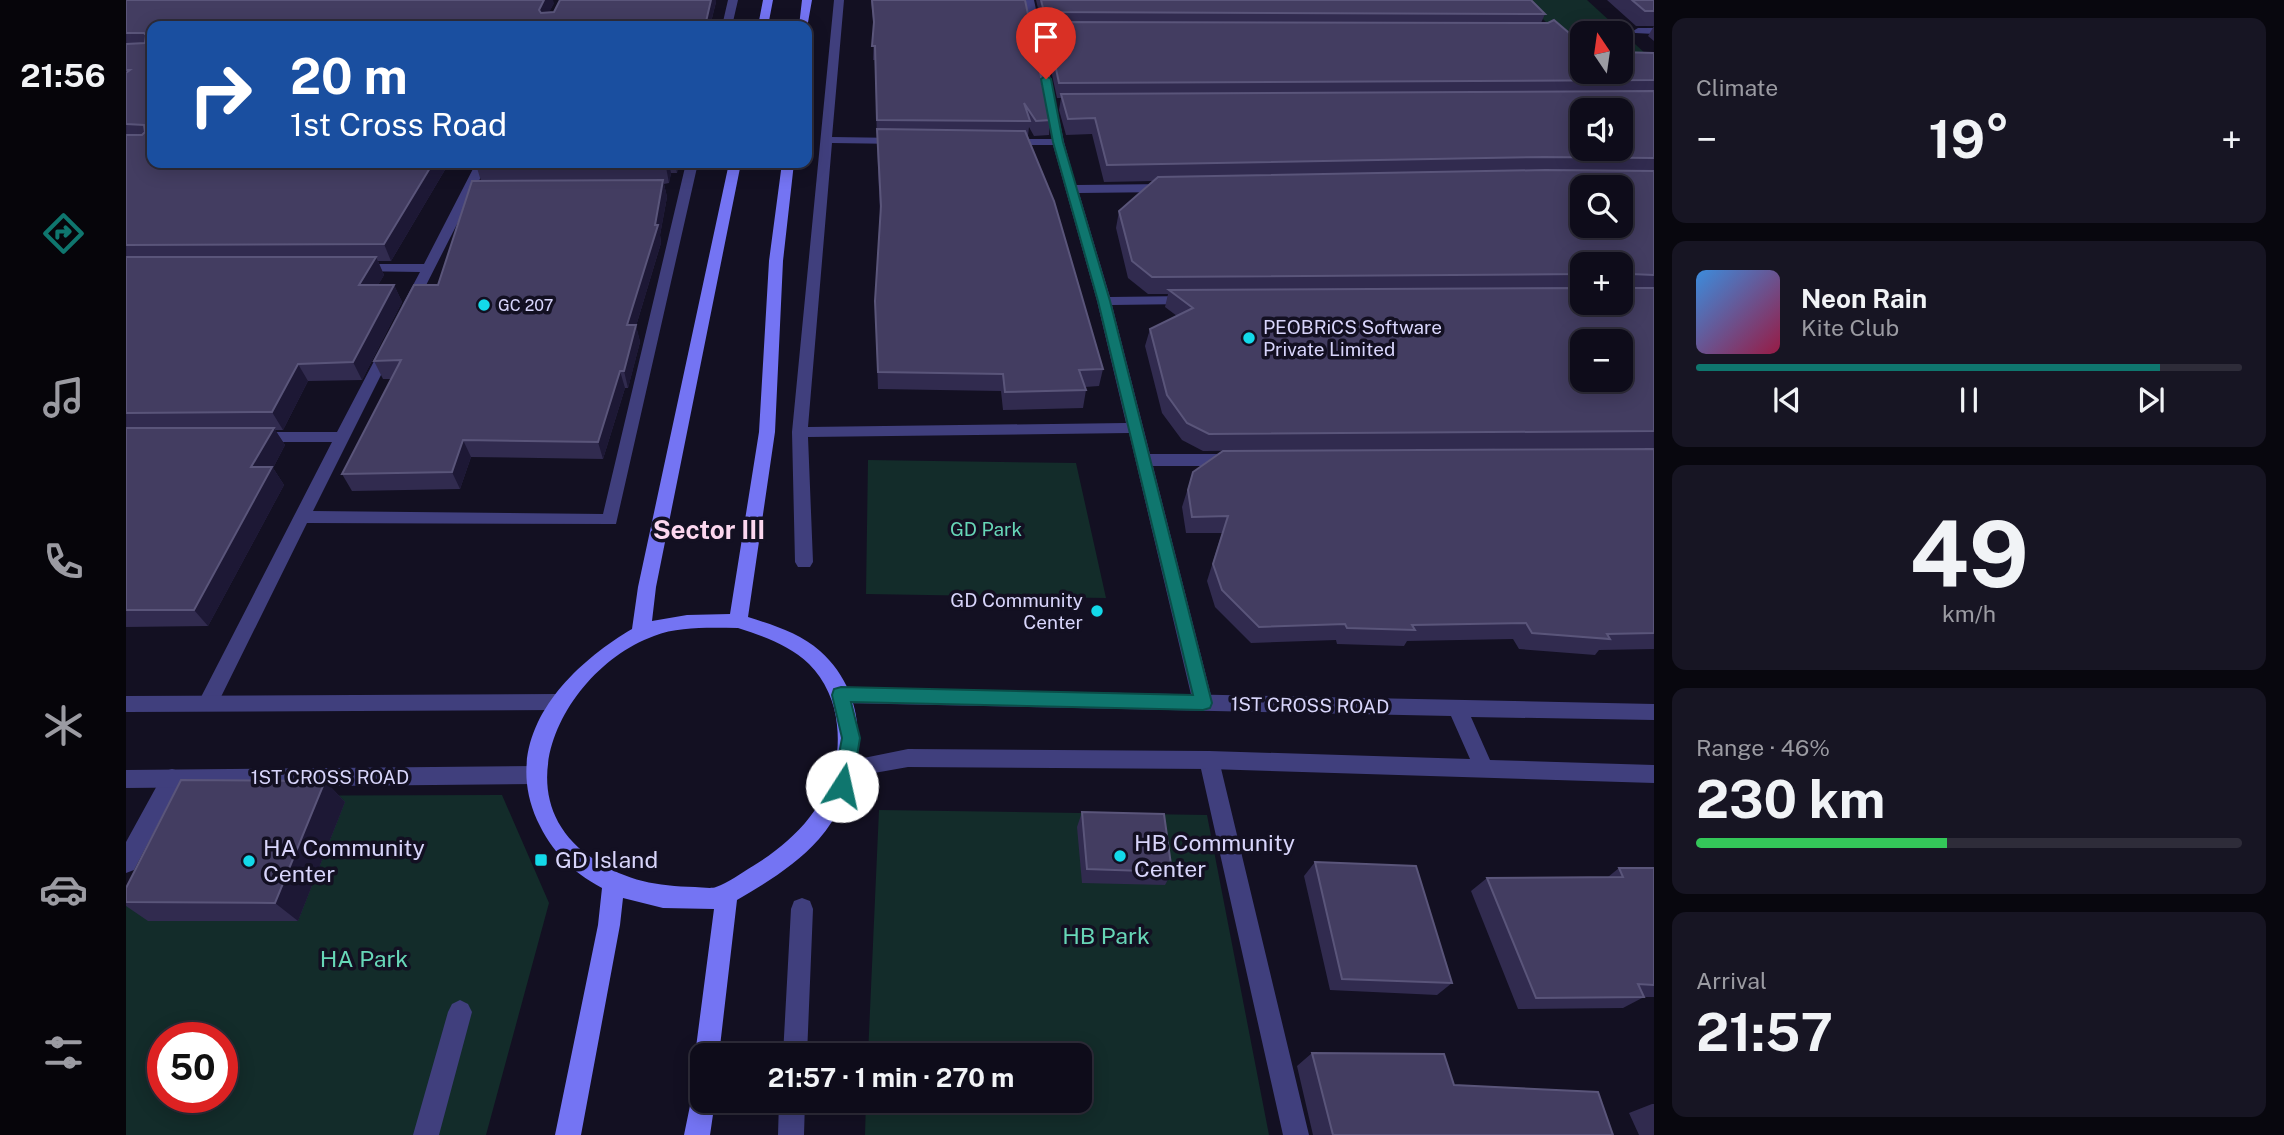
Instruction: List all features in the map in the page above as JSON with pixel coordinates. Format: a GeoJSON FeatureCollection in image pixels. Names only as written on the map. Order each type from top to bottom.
{"type":"FeatureCollection","features":[{"type":"Feature","properties":{"kind":"main road"},"geometry":{"type":"LineString","coordinates":[[763,21],[768,0]]}},
{"type":"Feature","properties":{"kind":"main road"},"geometry":{"type":"LineString","coordinates":[[805,21],[807,0]]}},
{"type":"Feature","properties":{"kind":"main road"},"geometry":{"type":"LineString","coordinates":[[640,633],[647,587],[734,168]]}},
{"type":"Feature","properties":{"kind":"main road"},"geometry":{"type":"LineString","coordinates":[[738,621],[767,432],[776,261],[787,168]]}},
{"type":"Feature","properties":{"kind":"main road"},"geometry":{"type":"LineString","coordinates":[[738,621],[776,633],[814,657],[841,695],[851,738],[842,786],[814,832],[769,869],[718,898],[657,898],[613,884],[568,855],[542,813],[535,775],[538,748],[558,702],[592,664],[640,633],[684,622],[738,621]]}},
{"type":"Feature","properties":{"kind":"main road"},"geometry":{"type":"LineString","coordinates":[[568,1135],[609,925],[613,884]]}},
{"type":"Feature","properties":{"kind":"main road"},"geometry":{"type":"LineString","coordinates":[[708,1043],[727,892]]}},
{"type":"Feature","properties":{"kind":"main road"},"geometry":{"type":"LineString","coordinates":[[698,1135],[701,1113]]}},
{"type":"Feature","properties":{"kind":"street"},"geometry":{"type":"LineString","coordinates":[[728,21],[733,0]]}},
{"type":"Feature","properties":{"kind":"street"},"geometry":{"type":"LineString","coordinates":[[804,562],[800,432],[839,0]]}},
{"type":"Feature","properties":{"kind":"street"},"geometry":{"type":"LineString","coordinates":[[1029,0],[1044,31],[1057,104],[1058,142],[1104,301],[1203,703]]}},
{"type":"Feature","properties":{"kind":"street"},"geometry":{"type":"LineString","coordinates":[[1638,31],[1654,31]]}},
{"type":"Feature","properties":{"kind":"street"},"geometry":{"type":"LineString","coordinates":[[827,140],[908,141]]}},
{"type":"Feature","properties":{"kind":"street"},"geometry":{"type":"LineString","coordinates":[[990,142],[1058,142]]}},
{"type":"Feature","properties":{"kind":"street"},"geometry":{"type":"LineString","coordinates":[[208,703],[428,268],[475,192],[481,168]]}},
{"type":"Feature","properties":{"kind":"street"},"geometry":{"type":"LineString","coordinates":[[302,517],[610,520],[678,190],[689,168]]}},
{"type":"Feature","properties":{"kind":"street"},"geometry":{"type":"LineString","coordinates":[[1070,189],[1181,187]]}},
{"type":"Feature","properties":{"kind":"street"},"geometry":{"type":"LineString","coordinates":[[346,268],[428,268]]}},
{"type":"Feature","properties":{"kind":"street"},"geometry":{"type":"LineString","coordinates":[[1104,301],[1200,300]]}},
{"type":"Feature","properties":{"kind":"street"},"geometry":{"type":"LineString","coordinates":[[800,432],[1136,428]]}},
{"type":"Feature","properties":{"kind":"street"},"geometry":{"type":"LineString","coordinates":[[248,437],[342,437]]}},
{"type":"Feature","properties":{"kind":"street"},"geometry":{"type":"LineString","coordinates":[[1144,460],[1254,460]]}},
{"type":"Feature","properties":{"kind":"street","name":"1ST CROSS ROAD"},"geometry":{"type":"LineString","coordinates":[[841,695],[1654,712]]}},
{"type":"Feature","properties":{"kind":"street"},"geometry":{"type":"LineString","coordinates":[[126,704],[558,702]]}},
{"type":"Feature","properties":{"kind":"street"},"geometry":{"type":"LineString","coordinates":[[1457,708],[1484,768]]}},
{"type":"Feature","properties":{"kind":"street"},"geometry":{"type":"LineString","coordinates":[[845,769],[908,758],[1209,760],[1654,774]]}},
{"type":"Feature","properties":{"kind":"street"},"geometry":{"type":"LineString","coordinates":[[1209,760],[1296,1135]]}},
{"type":"Feature","properties":{"kind":"street","name":"1ST CROSS ROAD"},"geometry":{"type":"LineString","coordinates":[[126,779],[535,775]]}},
{"type":"Feature","properties":{"kind":"street"},"geometry":{"type":"LineString","coordinates":[[126,863],[172,779]]}},
{"type":"Feature","properties":{"kind":"street"},"geometry":{"type":"LineString","coordinates":[[796,1043],[802,909]]}},
{"type":"Feature","properties":{"kind":"street"},"geometry":{"type":"LineString","coordinates":[[426,1135],[460,1012]]}},
{"type":"Feature","properties":{"kind":"street"},"geometry":{"type":"LineString","coordinates":[[791,1135],[792,1113]]}},
{"type":"Feature","properties":{"kind":"green space"},"geometry":{"type":"Polygon","coordinates":[[[1524,0],[1587,0],[1610,21],[1570,21],[1570,46],[1524,0]]]}},
{"type":"Feature","properties":{"kind":"green space"},"geometry":{"type":"Polygon","coordinates":[[[1633,42],[1647,55],[1633,55],[1633,42]]]}},
{"type":"Feature","properties":{"kind":"green space","name":"GD Park"},"geometry":{"type":"Polygon","coordinates":[[[868,460],[1076,463],[1106,598],[866,594],[868,460]]]}},
{"type":"Feature","properties":{"kind":"green space","name":"HA Park"},"geometry":{"type":"Polygon","coordinates":[[[502,795],[549,903],[486,1135],[126,1135],[126,889],[176,796],[502,795]]]}},
{"type":"Feature","properties":{"kind":"green space","name":"HB Park"},"geometry":{"type":"Polygon","coordinates":[[[879,810],[1207,815],[1269,1135],[865,1135],[866,1113],[1092,1113],[1092,1043],[869,1043],[879,810]]]}},
{"type":"Feature","properties":{"kind":"building"},"geometry":{"type":"Polygon","coordinates":[[[126,0],[544,0],[539,10],[541,13],[554,12],[560,0],[711,0],[706,21],[147,21],[147,168],[430,168],[384,244],[126,245],[126,135],[142,135],[145,132],[144,125],[126,124],[126,73],[130,70],[126,70],[126,44],[145,43],[146,35],[126,33],[126,0]]]}},
{"type":"Feature","properties":{"kind":"building"},"geometry":{"type":"Polygon","coordinates":[[[872,0],[1025,0],[1050,120],[1036,121],[1024,103],[1030,121],[877,120],[872,0]]]}},
{"type":"Feature","properties":{"kind":"building"},"geometry":{"type":"Polygon","coordinates":[[[1041,0],[1531,0],[1545,14],[1044,12],[1041,0]]]}},
{"type":"Feature","properties":{"kind":"building"},"geometry":{"type":"Polygon","coordinates":[[[1632,0],[1654,0],[1654,11],[1645,11],[1632,0]]]}},
{"type":"Feature","properties":{"kind":"building"},"geometry":{"type":"Polygon","coordinates":[[[1554,20],[1570,34],[1570,80],[1059,83],[1046,22],[1548,23],[1554,20]]]}},
{"type":"Feature","properties":{"kind":"building"},"geometry":{"type":"Polygon","coordinates":[[[1633,52],[1654,53],[1654,80],[1633,80],[1633,52]]]}},
{"type":"Feature","properties":{"kind":"building"},"geometry":{"type":"Polygon","coordinates":[[[1654,91],[1654,158],[1633,158],[1633,98],[1570,98],[1570,157],[1107,165],[1095,118],[1068,119],[1061,94],[1654,91]]]}},
{"type":"Feature","properties":{"kind":"building"},"geometry":{"type":"Polygon","coordinates":[[[877,129],[1025,131],[1054,201],[1103,369],[1079,370],[1086,390],[1005,392],[1003,374],[878,372],[875,301],[881,206],[877,129]]]}},
{"type":"Feature","properties":{"kind":"building"},"geometry":{"type":"Polygon","coordinates":[[[1545,170],[1654,171],[1654,275],[1633,274],[1633,252],[1570,252],[1570,274],[1152,277],[1132,261],[1119,211],[1158,177],[1545,170]]]}},
{"type":"Feature","properties":{"kind":"building"},"geometry":{"type":"Polygon","coordinates":[[[663,180],[655,225],[658,225],[627,325],[636,325],[624,371],[620,371],[598,442],[463,440],[452,472],[342,474],[401,360],[374,361],[414,285],[438,285],[472,181],[663,180]]]}},
{"type":"Feature","properties":{"kind":"building"},"geometry":{"type":"Polygon","coordinates":[[[126,257],[376,257],[359,285],[394,285],[353,362],[298,364],[272,412],[126,413],[126,257]]]}},
{"type":"Feature","properties":{"kind":"building"},"geometry":{"type":"Polygon","coordinates":[[[1570,288],[1570,315],[1633,315],[1633,288],[1654,288],[1654,431],[1209,434],[1187,423],[1167,395],[1150,329],[1193,308],[1169,290],[1570,288]]]}},
{"type":"Feature","properties":{"kind":"building"},"geometry":{"type":"Polygon","coordinates":[[[126,428],[274,428],[251,467],[272,467],[194,610],[126,610],[126,428]]]}},
{"type":"Feature","properties":{"kind":"building"},"geometry":{"type":"Polygon","coordinates":[[[1654,449],[1654,633],[1607,634],[1610,639],[1532,633],[1526,623],[1412,625],[1415,630],[1347,628],[1345,624],[1259,627],[1222,590],[1213,564],[1228,516],[1192,517],[1188,490],[1193,472],[1223,451],[1654,449]]]}},
{"type":"Feature","properties":{"kind":"building","name":"HA Community Center"},"geometry":{"type":"Polygon","coordinates":[[[181,780],[325,781],[275,903],[126,902],[126,888],[181,780]]]}},
{"type":"Feature","properties":{"kind":"building","name":"HB Community Center"},"geometry":{"type":"Polygon","coordinates":[[[1082,812],[1164,814],[1172,872],[1087,869],[1082,812]]]}},
{"type":"Feature","properties":{"kind":"building"},"geometry":{"type":"Polygon","coordinates":[[[1315,862],[1416,866],[1452,983],[1342,979],[1315,862]]]}},
{"type":"Feature","properties":{"kind":"building"},"geometry":{"type":"Polygon","coordinates":[[[1619,868],[1654,868],[1654,985],[1638,984],[1644,997],[1536,998],[1487,878],[1623,877],[1619,868]]]}},
{"type":"Feature","properties":{"kind":"building"},"geometry":{"type":"Polygon","coordinates":[[[1312,1053],[1444,1054],[1454,1085],[1598,1092],[1613,1135],[1333,1135],[1312,1053]]]}},
{"type":"Feature","properties":{"kind":"place","name":"GC 207"},"geometry":{"type":"Point","coordinates":[484,305]}},
{"type":"Feature","properties":{"kind":"place","name":"PEOBRiCS Software Private Limited"},"geometry":{"type":"Point","coordinates":[1249,338]}},
{"type":"Feature","properties":{"kind":"place","name":"GD Community Center"},"geometry":{"type":"Point","coordinates":[1097,611]}},
{"type":"Feature","properties":{"kind":"place","name":"HB Community Center"},"geometry":{"type":"Point","coordinates":[1120,856]}},
{"type":"Feature","properties":{"kind":"place","name":"GD Island"},"geometry":{"type":"Point","coordinates":[541,860]}},
{"type":"Feature","properties":{"kind":"place","name":"HA Community Center"},"geometry":{"type":"Point","coordinates":[249,861]}},
{"type":"Feature","properties":{"kind":"district","name":"Sector III"},"geometry":{"type":"Point","coordinates":[709,530]}},
{"type":"Feature","properties":{"kind":"route"},"geometry":{"type":"LineString","coordinates":[[842,786],[851,738],[841,695],[1203,703],[1104,301],[1058,142],[1046,79]]}}]}
